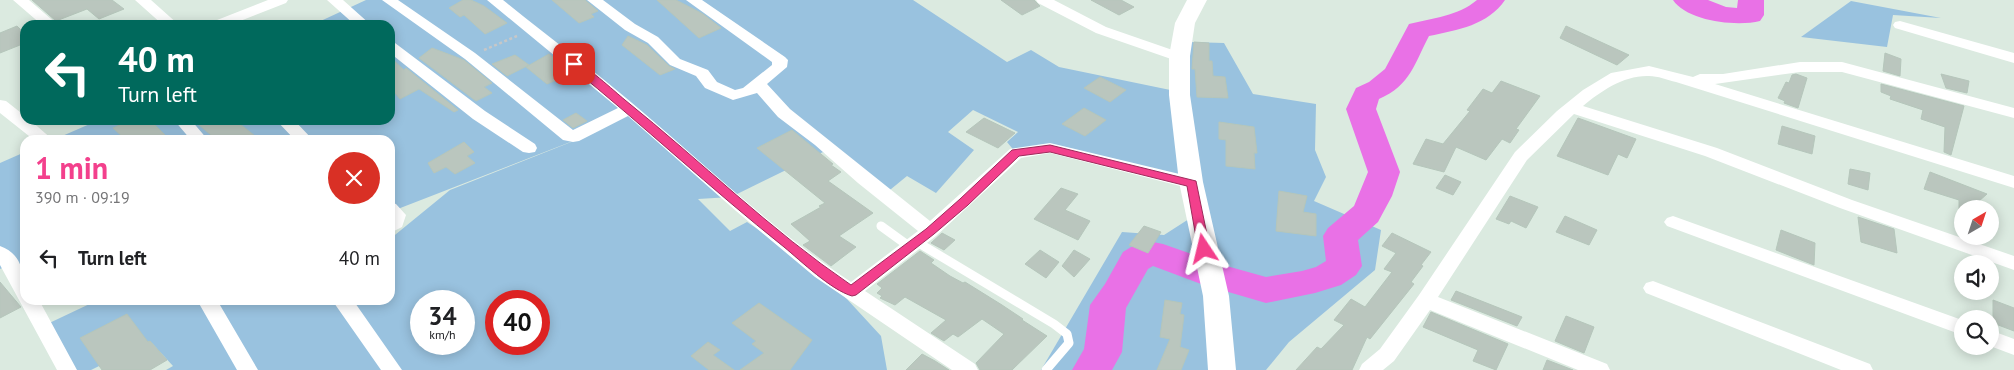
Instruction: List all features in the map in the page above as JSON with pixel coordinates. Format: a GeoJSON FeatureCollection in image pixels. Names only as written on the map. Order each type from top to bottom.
{"type":"FeatureCollection","features":[{"type":"Feature","properties":{"kind":"street"},"geometry":{"type":"LineString","coordinates":[[20,0],[45,20]]}},
{"type":"Feature","properties":{"kind":"street"},"geometry":{"type":"LineString","coordinates":[[142,0],[166,20]]}},
{"type":"Feature","properties":{"kind":"street"},"geometry":{"type":"LineString","coordinates":[[230,20],[281,0]]}},
{"type":"Feature","properties":{"kind":"street"},"geometry":{"type":"LineString","coordinates":[[334,0],[358,20]]}},
{"type":"Feature","properties":{"kind":"street"},"geometry":{"type":"LineString","coordinates":[[389,0],[470,56],[568,136],[573,137],[629,108]]}},
{"type":"Feature","properties":{"kind":"street"},"geometry":{"type":"LineString","coordinates":[[494,0],[629,108],[742,208],[822,272],[968,370]]}},
{"type":"Feature","properties":{"kind":"street"},"geometry":{"type":"LineString","coordinates":[[594,0],[630,27],[653,40],[675,62],[702,73],[711,85],[733,95],[749,91],[779,67],[780,60],[693,0]]}},
{"type":"Feature","properties":{"kind":"street"},"geometry":{"type":"LineString","coordinates":[[1043,0],[1101,30],[1178,57]]}},
{"type":"Feature","properties":{"kind":"street"},"geometry":{"type":"LineString","coordinates":[[1197,0],[1190,8],[1178,57],[1184,147],[1204,249],[1214,288],[1222,370]]}},
{"type":"Feature","properties":{"kind":"street"},"geometry":{"type":"LineString","coordinates":[[1900,25],[2014,58]]}},
{"type":"Feature","properties":{"kind":"street"},"geometry":{"type":"LineString","coordinates":[[395,50],[479,115],[529,148]]}},
{"type":"Feature","properties":{"kind":"street"},"geometry":{"type":"LineString","coordinates":[[1680,78],[1722,79],[1800,67],[1842,67],[2014,112]]}},
{"type":"Feature","properties":{"kind":"street"},"geometry":{"type":"LineString","coordinates":[[1369,370],[1387,355],[1426,300],[1520,156],[1571,108],[1590,93],[1618,76],[1649,71],[1680,78],[2014,182]]}},
{"type":"Feature","properties":{"kind":"street"},"geometry":{"type":"LineString","coordinates":[[758,84],[784,112],[821,141],[864,179],[919,240]]}},
{"type":"Feature","properties":{"kind":"street"},"geometry":{"type":"LineString","coordinates":[[0,105],[20,121]]}},
{"type":"Feature","properties":{"kind":"street"},"geometry":{"type":"LineString","coordinates":[[1571,108],[1711,152],[1846,204],[2014,263]]}},
{"type":"Feature","properties":{"kind":"street"},"geometry":{"type":"LineString","coordinates":[[25,125],[38,135]]}},
{"type":"Feature","properties":{"kind":"street"},"geometry":{"type":"LineString","coordinates":[[186,125],[196,135]]}},
{"type":"Feature","properties":{"kind":"street"},"geometry":{"type":"LineString","coordinates":[[288,125],[297,135]]}},
{"type":"Feature","properties":{"kind":"street"},"geometry":{"type":"LineString","coordinates":[[852,291],[919,240],[964,202],[1016,153],[1050,148],[1192,183]]}},
{"type":"Feature","properties":{"kind":"street"},"geometry":{"type":"LineString","coordinates":[[395,212],[397,214],[395,224]]}},
{"type":"Feature","properties":{"kind":"street"},"geometry":{"type":"LineString","coordinates":[[1673,222],[1954,325]]}},
{"type":"Feature","properties":{"kind":"street"},"geometry":{"type":"LineString","coordinates":[[9,260],[14,272],[20,279]]}},
{"type":"Feature","properties":{"kind":"street"},"geometry":{"type":"LineString","coordinates":[[1653,288],[1862,370]]}},
{"type":"Feature","properties":{"kind":"street"},"geometry":{"type":"LineString","coordinates":[[1426,300],[1600,370]]}},
{"type":"Feature","properties":{"kind":"street"},"geometry":{"type":"LineString","coordinates":[[32,305],[67,370]]}},
{"type":"Feature","properties":{"kind":"street"},"geometry":{"type":"LineString","coordinates":[[210,305],[248,370]]}},
{"type":"Feature","properties":{"kind":"street"},"geometry":{"type":"LineString","coordinates":[[346,305],[392,370]]}},
{"type":"Feature","properties":{"kind":"street"},"geometry":{"type":"LineString","coordinates":[[1999,341],[2014,347]]}},
{"type":"Feature","properties":{"kind":"lane"},"geometry":{"type":"LineString","coordinates":[[881,226],[919,240],[1067,334],[1069,343],[1046,370]]}},
{"type":"Feature","properties":{"kind":"path"},"geometry":{"type":"LineString","coordinates":[[470,56],[532,30]]}},
{"type":"Feature","properties":{"kind":"shaded area"},"geometry":{"type":"Polygon","coordinates":[[[366,0],[913,0],[1007,62],[1031,50],[1059,67],[1180,92],[1189,42],[1224,43],[1253,94],[1316,104],[1315,150],[1326,177],[1314,201],[1381,230],[1375,270],[1289,342],[1266,370],[1041,370],[1122,232],[1164,235],[1192,217],[1192,183],[1050,148],[1016,153],[1007,142],[1018,132],[973,110],[948,132],[974,150],[936,193],[907,176],[885,194],[823,152],[731,197],[698,199],[730,231],[747,222],[822,272],[881,336],[887,370],[166,370],[173,366],[150,341],[91,370],[67,370],[43,326],[87,305],[395,305],[395,235],[450,190],[609,127],[395,210],[395,135],[64,135],[88,125],[395,125],[395,20],[323,20],[366,0]]]}},
{"type":"Feature","properties":{"kind":"shaded area"},"geometry":{"type":"Polygon","coordinates":[[[1851,1],[1941,18],[1893,15],[1887,47],[1801,37],[1851,1]]]}},
{"type":"Feature","properties":{"kind":"shaded area"},"geometry":{"type":"Polygon","coordinates":[[[20,154],[20,283],[11,264],[0,269],[0,163],[20,154]]]}},
{"type":"Feature","properties":{"kind":"building"},"geometry":{"type":"Polygon","coordinates":[[[32,0],[112,0],[124,9],[99,19],[87,9],[55,20],[32,0]]]}},
{"type":"Feature","properties":{"kind":"building"},"geometry":{"type":"Polygon","coordinates":[[[463,0],[471,0],[484,6],[507,23],[485,34],[464,15],[460,17],[449,8],[463,0]]]}},
{"type":"Feature","properties":{"kind":"building"},"geometry":{"type":"Polygon","coordinates":[[[552,0],[585,0],[598,11],[591,14],[594,17],[579,23],[552,0]]]}},
{"type":"Feature","properties":{"kind":"building"},"geometry":{"type":"Polygon","coordinates":[[[657,0],[676,0],[703,14],[721,28],[699,38],[657,0]]]}},
{"type":"Feature","properties":{"kind":"building"},"geometry":{"type":"Polygon","coordinates":[[[1001,0],[1034,0],[1040,6],[1022,15],[1001,0]]]}},
{"type":"Feature","properties":{"kind":"building"},"geometry":{"type":"Polygon","coordinates":[[[1091,0],[1121,0],[1134,7],[1119,15],[1091,0]]]}},
{"type":"Feature","properties":{"kind":"building"},"geometry":{"type":"Polygon","coordinates":[[[17,26],[20,29],[20,45],[0,53],[0,33],[17,26]]]}},
{"type":"Feature","properties":{"kind":"building"},"geometry":{"type":"Polygon","coordinates":[[[1566,26],[1629,55],[1617,65],[1560,38],[1566,26]]]}},
{"type":"Feature","properties":{"kind":"building"},"geometry":{"type":"Polygon","coordinates":[[[628,36],[647,45],[669,66],[675,69],[660,75],[622,45],[628,36]]]}},
{"type":"Feature","properties":{"kind":"building"},"geometry":{"type":"Polygon","coordinates":[[[1194,42],[1209,43],[1209,61],[1212,61],[1213,76],[1225,77],[1228,98],[1197,97],[1195,69],[1192,69],[1194,42]]]}},
{"type":"Feature","properties":{"kind":"building"},"geometry":{"type":"Polygon","coordinates":[[[432,48],[464,60],[492,83],[484,87],[492,93],[476,101],[419,58],[432,48]]]}},
{"type":"Feature","properties":{"kind":"building"},"geometry":{"type":"Polygon","coordinates":[[[1885,53],[1901,59],[1900,76],[1883,71],[1885,53]]]}},
{"type":"Feature","properties":{"kind":"building"},"geometry":{"type":"Polygon","coordinates":[[[549,54],[562,64],[555,67],[566,76],[547,84],[526,67],[549,54]]]}},
{"type":"Feature","properties":{"kind":"building"},"geometry":{"type":"Polygon","coordinates":[[[515,55],[529,65],[507,76],[492,64],[515,55]]]}},
{"type":"Feature","properties":{"kind":"building"},"geometry":{"type":"Polygon","coordinates":[[[395,62],[404,70],[406,68],[458,110],[454,112],[419,89],[400,99],[395,93],[395,62]]]}},
{"type":"Feature","properties":{"kind":"building"},"geometry":{"type":"Polygon","coordinates":[[[1796,74],[1807,78],[1798,108],[1784,103],[1785,101],[1778,98],[1786,82],[1789,83],[1792,75],[1796,74]]]}},
{"type":"Feature","properties":{"kind":"building"},"geometry":{"type":"Polygon","coordinates":[[[1941,74],[1969,81],[1967,93],[1946,88],[1941,74]]]}},
{"type":"Feature","properties":{"kind":"building"},"geometry":{"type":"Polygon","coordinates":[[[1100,77],[1126,90],[1110,102],[1084,88],[1100,77]]]}},
{"type":"Feature","properties":{"kind":"building"},"geometry":{"type":"Polygon","coordinates":[[[1501,81],[1540,96],[1516,129],[1519,130],[1510,143],[1502,139],[1486,160],[1456,147],[1444,172],[1413,164],[1426,139],[1443,144],[1470,111],[1467,110],[1483,89],[1492,93],[1501,81]]]}},
{"type":"Feature","properties":{"kind":"building"},"geometry":{"type":"Polygon","coordinates":[[[1881,84],[1964,106],[1951,155],[1944,152],[1945,127],[1921,119],[1923,110],[1890,99],[1891,96],[1881,92],[1881,84]]]}},
{"type":"Feature","properties":{"kind":"building"},"geometry":{"type":"Polygon","coordinates":[[[1084,108],[1106,120],[1085,136],[1062,124],[1084,108]]]}},
{"type":"Feature","properties":{"kind":"building"},"geometry":{"type":"Polygon","coordinates":[[[576,113],[587,121],[573,128],[563,120],[576,113]]]}},
{"type":"Feature","properties":{"kind":"building"},"geometry":{"type":"Polygon","coordinates":[[[984,118],[1015,133],[998,148],[966,132],[984,118]]]}},
{"type":"Feature","properties":{"kind":"building"},"geometry":{"type":"Polygon","coordinates":[[[1578,118],[1636,139],[1627,158],[1618,154],[1608,175],[1557,156],[1578,118]]]}},
{"type":"Feature","properties":{"kind":"building"},"geometry":{"type":"Polygon","coordinates":[[[1219,122],[1254,127],[1257,153],[1254,153],[1255,169],[1226,166],[1226,140],[1219,139],[1219,122]]]}},
{"type":"Feature","properties":{"kind":"building"},"geometry":{"type":"Polygon","coordinates":[[[119,125],[155,125],[165,135],[121,135],[113,128],[119,125]]]}},
{"type":"Feature","properties":{"kind":"building"},"geometry":{"type":"Polygon","coordinates":[[[199,125],[241,125],[254,135],[211,135],[199,125]]]}},
{"type":"Feature","properties":{"kind":"building"},"geometry":{"type":"Polygon","coordinates":[[[1782,126],[1815,136],[1812,154],[1778,144],[1782,126]]]}},
{"type":"Feature","properties":{"kind":"building"},"geometry":{"type":"Polygon","coordinates":[[[792,130],[841,172],[828,181],[873,213],[839,236],[856,247],[831,266],[803,245],[810,241],[791,224],[825,203],[757,148],[792,130]]]}},
{"type":"Feature","properties":{"kind":"building"},"geometry":{"type":"Polygon","coordinates":[[[464,142],[474,152],[467,156],[475,163],[455,174],[446,167],[434,173],[428,163],[464,142]]]}},
{"type":"Feature","properties":{"kind":"building"},"geometry":{"type":"Polygon","coordinates":[[[1850,169],[1870,173],[1868,190],[1848,184],[1850,169]]]}},
{"type":"Feature","properties":{"kind":"building"},"geometry":{"type":"Polygon","coordinates":[[[1930,172],[1987,194],[1980,200],[1959,200],[1924,189],[1930,172]]]}},
{"type":"Feature","properties":{"kind":"building"},"geometry":{"type":"Polygon","coordinates":[[[1445,175],[1461,182],[1453,195],[1436,188],[1445,175]]]}},
{"type":"Feature","properties":{"kind":"building"},"geometry":{"type":"Polygon","coordinates":[[[1061,188],[1078,194],[1065,210],[1090,221],[1078,240],[1034,219],[1061,188]]]}},
{"type":"Feature","properties":{"kind":"building"},"geometry":{"type":"Polygon","coordinates":[[[1279,191],[1307,196],[1303,212],[1316,214],[1316,236],[1276,231],[1279,191]]]}},
{"type":"Feature","properties":{"kind":"building"},"geometry":{"type":"Polygon","coordinates":[[[1510,196],[1538,207],[1526,228],[1511,221],[1509,224],[1496,219],[1510,196]]]}},
{"type":"Feature","properties":{"kind":"building"},"geometry":{"type":"Polygon","coordinates":[[[1565,216],[1597,230],[1589,245],[1556,232],[1565,216]]]}},
{"type":"Feature","properties":{"kind":"building"},"geometry":{"type":"Polygon","coordinates":[[[1858,217],[1894,229],[1897,253],[1861,242],[1858,217]]]}},
{"type":"Feature","properties":{"kind":"building"},"geometry":{"type":"Polygon","coordinates":[[[1144,226],[1161,232],[1148,253],[1129,245],[1144,226]]]}},
{"type":"Feature","properties":{"kind":"building"},"geometry":{"type":"Polygon","coordinates":[[[1781,230],[1815,243],[1814,265],[1776,250],[1781,230]]]}},
{"type":"Feature","properties":{"kind":"building"},"geometry":{"type":"Polygon","coordinates":[[[942,233],[955,240],[944,250],[931,243],[942,233]]]}},
{"type":"Feature","properties":{"kind":"building"},"geometry":{"type":"Polygon","coordinates":[[[1392,233],[1431,252],[1411,282],[1414,284],[1370,339],[1367,337],[1352,370],[1296,370],[1317,347],[1321,349],[1344,325],[1334,320],[1351,299],[1365,307],[1392,272],[1384,269],[1396,253],[1382,246],[1392,233]]]}},
{"type":"Feature","properties":{"kind":"building"},"geometry":{"type":"Polygon","coordinates":[[[1040,250],[1059,262],[1046,278],[1025,264],[1040,250]]]}},
{"type":"Feature","properties":{"kind":"building"},"geometry":{"type":"Polygon","coordinates":[[[1074,250],[1090,259],[1074,277],[1062,266],[1074,250]]]}},
{"type":"Feature","properties":{"kind":"building"},"geometry":{"type":"Polygon","coordinates":[[[920,251],[934,260],[931,263],[950,276],[963,283],[965,282],[1047,336],[1012,370],[980,370],[976,363],[1004,334],[982,319],[958,337],[953,334],[944,341],[931,333],[946,320],[905,297],[895,305],[880,298],[882,296],[877,293],[882,288],[877,284],[920,251]]]}},
{"type":"Feature","properties":{"kind":"building"},"geometry":{"type":"Polygon","coordinates":[[[0,282],[21,307],[0,318],[0,282]]]}},
{"type":"Feature","properties":{"kind":"building"},"geometry":{"type":"Polygon","coordinates":[[[1456,291],[1522,317],[1517,326],[1451,300],[1456,291]]]}},
{"type":"Feature","properties":{"kind":"building"},"geometry":{"type":"Polygon","coordinates":[[[1165,300],[1182,303],[1180,314],[1184,315],[1180,347],[1189,350],[1181,370],[1157,370],[1170,339],[1160,337],[1165,300]]]}},
{"type":"Feature","properties":{"kind":"building"},"geometry":{"type":"Polygon","coordinates":[[[1993,300],[2014,308],[2014,331],[1999,325],[1999,310],[1993,310],[1993,300]]]}},
{"type":"Feature","properties":{"kind":"building"},"geometry":{"type":"Polygon","coordinates":[[[759,303],[812,340],[790,370],[740,370],[764,353],[752,344],[756,341],[732,323],[759,303]]]}},
{"type":"Feature","properties":{"kind":"building"},"geometry":{"type":"Polygon","coordinates":[[[1431,312],[1508,344],[1496,370],[1473,361],[1478,350],[1423,327],[1431,312]]]}},
{"type":"Feature","properties":{"kind":"building"},"geometry":{"type":"Polygon","coordinates":[[[127,314],[148,342],[150,341],[167,360],[150,370],[102,370],[80,338],[127,314]]]}},
{"type":"Feature","properties":{"kind":"building"},"geometry":{"type":"Polygon","coordinates":[[[1566,316],[1594,327],[1584,353],[1555,341],[1566,316]]]}},
{"type":"Feature","properties":{"kind":"building"},"geometry":{"type":"Polygon","coordinates":[[[708,342],[720,350],[713,355],[734,370],[709,370],[691,356],[708,342]]]}},
{"type":"Feature","properties":{"kind":"building"},"geometry":{"type":"Polygon","coordinates":[[[922,354],[935,361],[949,370],[906,370],[922,354]]]}},
{"type":"Feature","properties":{"kind":"building"},"geometry":{"type":"Polygon","coordinates":[[[1547,360],[1573,370],[1543,370],[1547,360]]]}},
{"type":"Feature","properties":{"kind":"waterway"},"geometry":{"type":"LineString","coordinates":[[1091,370],[1103,352],[1108,305],[1118,293],[1135,261],[1148,253],[1163,256],[1214,275],[1266,290],[1302,284],[1328,276],[1344,266],[1340,236],[1366,214],[1376,196],[1384,172],[1361,109],[1366,94],[1379,88],[1395,75],[1419,30],[1468,18],[1492,0]]}},
{"type":"Feature","properties":{"kind":"waterway"},"geometry":{"type":"LineString","coordinates":[[1686,0],[1717,13],[1733,16],[1750,15],[1751,0]]}},
{"type":"Feature","properties":{"kind":"route"},"geometry":{"type":"LineString","coordinates":[[574,64],[662,136],[742,208],[822,272],[852,291],[930,232],[1016,153],[1050,148],[1192,183],[1204,249]]}}]}
